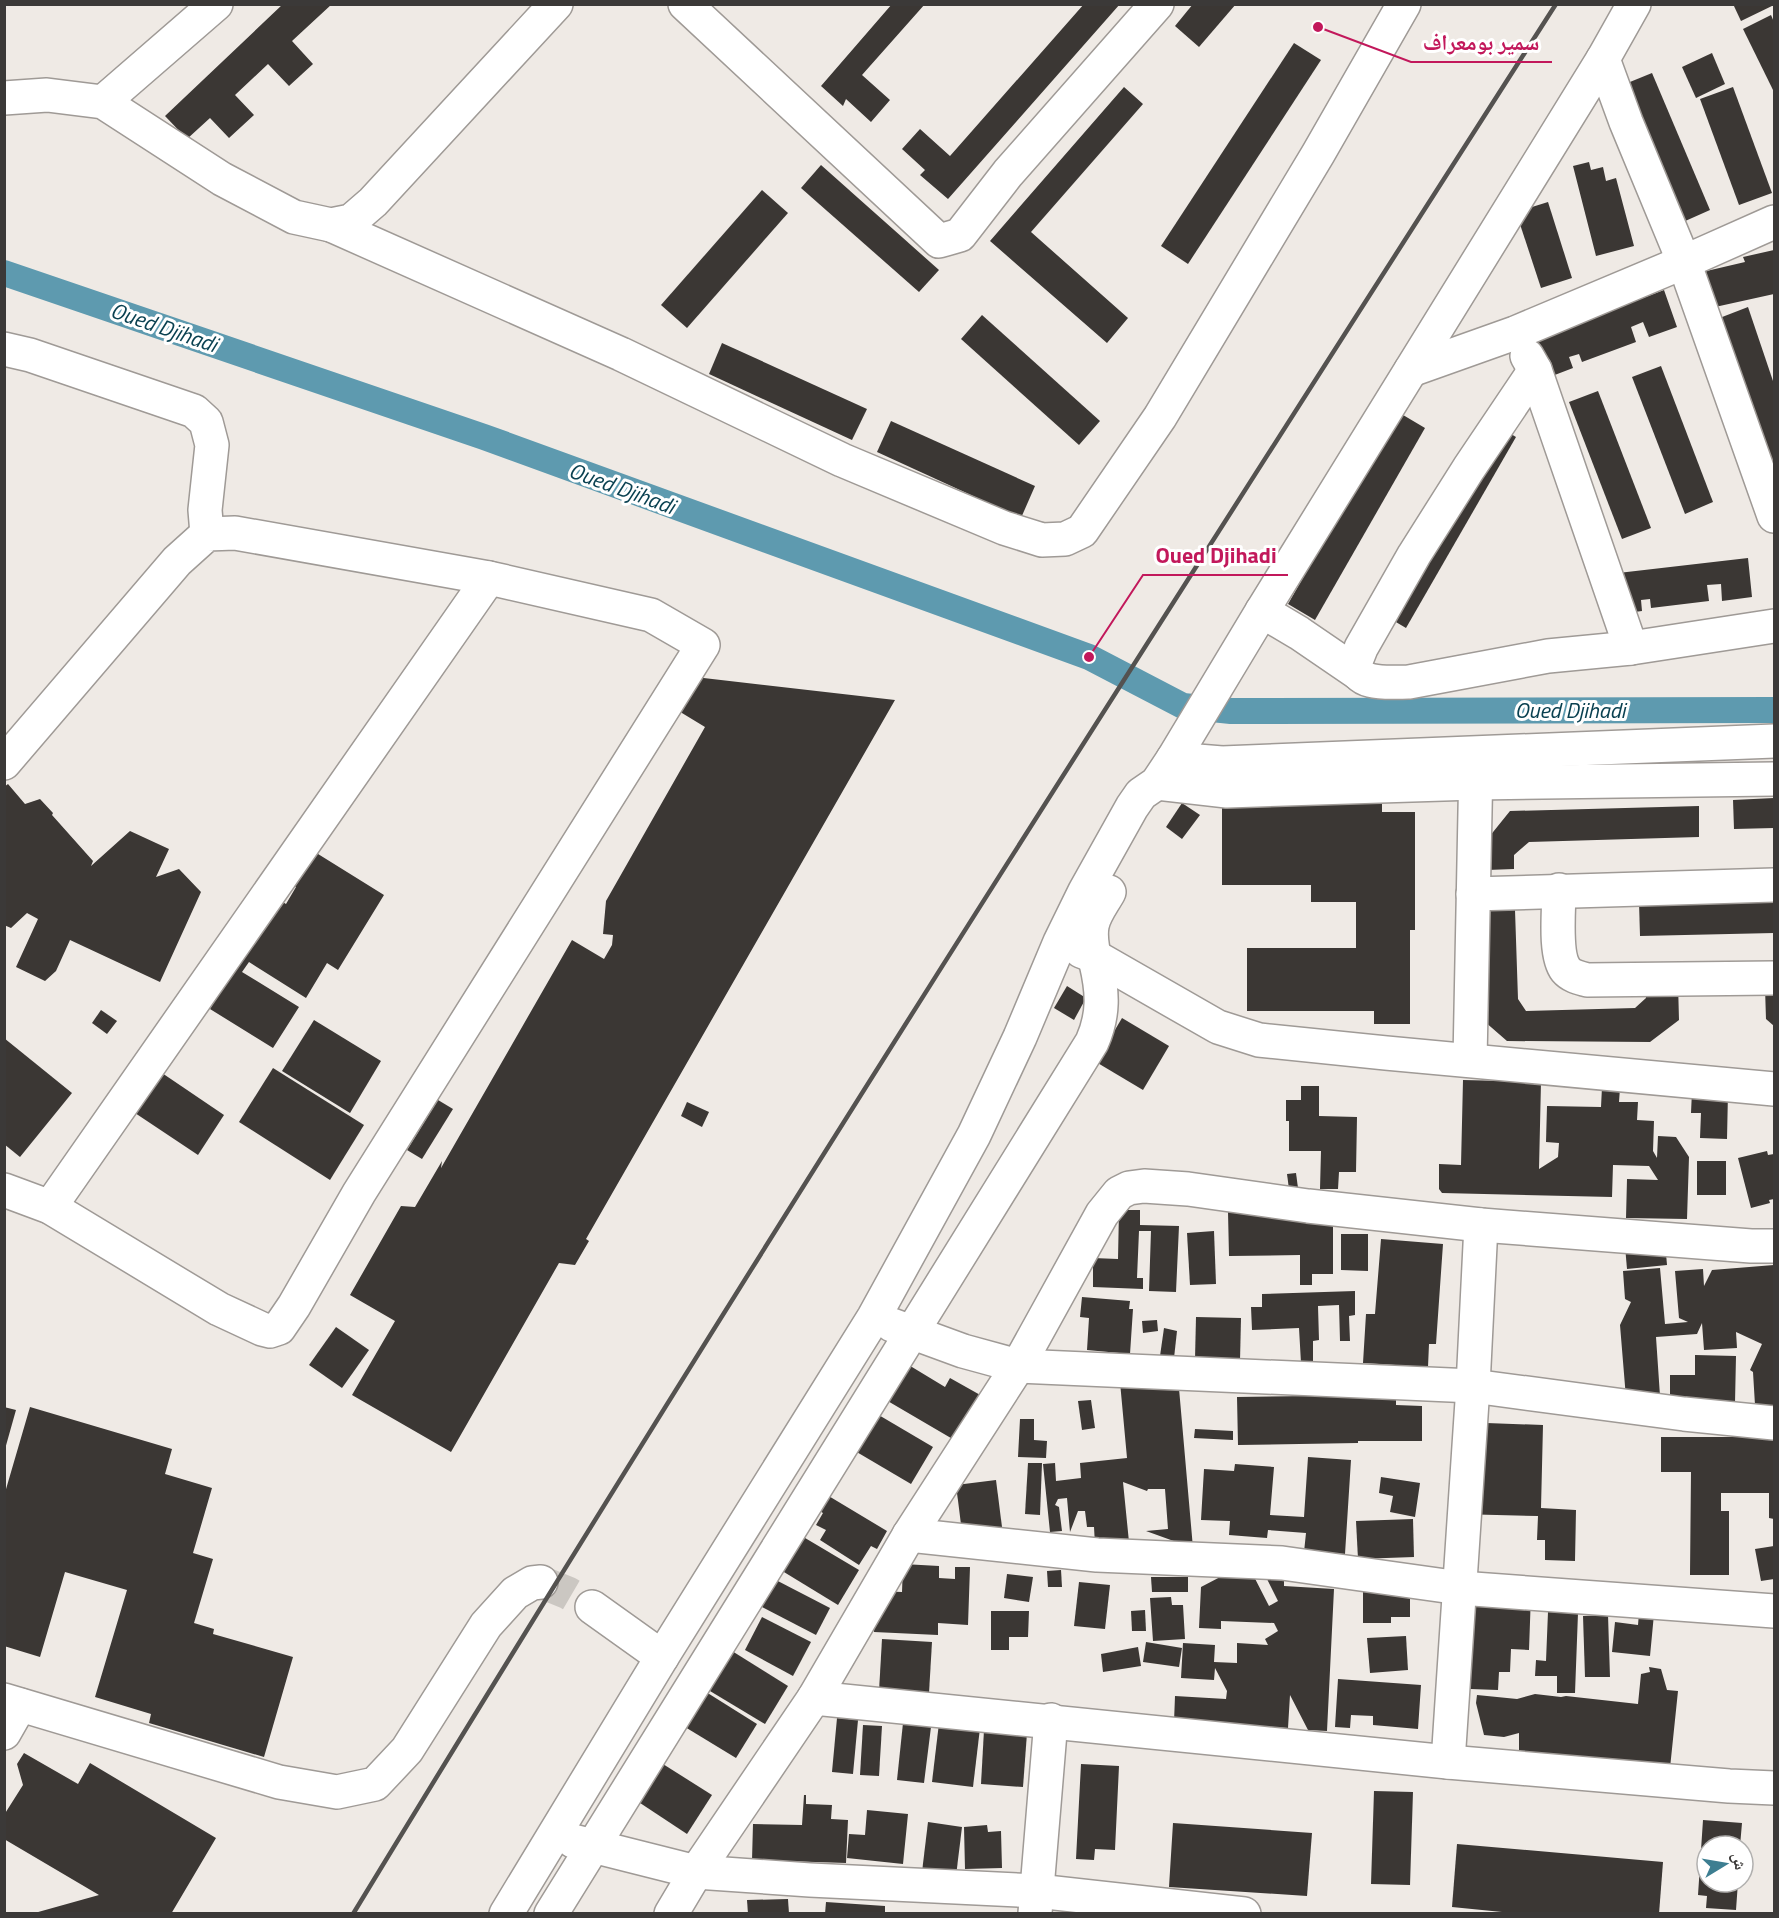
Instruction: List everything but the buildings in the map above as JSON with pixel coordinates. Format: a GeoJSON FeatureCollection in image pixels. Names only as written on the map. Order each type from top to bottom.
{"type":"FeatureCollection","features":[{"type":"Feature","properties":{"kind":"street"},"geometry":{"type":"LineString","coordinates":[[103,102],[216,4]]}},
{"type":"Feature","properties":{"kind":"street"},"geometry":{"type":"LineString","coordinates":[[331,225],[351,221],[373,202],[556,4]]}},
{"type":"Feature","properties":{"kind":"street"},"geometry":{"type":"LineString","coordinates":[[685,4],[939,241],[960,235],[1008,173],[1157,4]]}},
{"type":"Feature","properties":{"kind":"street"},"geometry":{"type":"LineString","coordinates":[[4,98],[48,94],[103,102],[222,179],[294,217],[331,225],[621,354],[853,465],[1004,528],[1042,540],[1065,539],[1082,531],[1160,417],[1318,154],[1404,4]]}},
{"type":"Feature","properties":{"kind":"street"},"geometry":{"type":"LineString","coordinates":[[506,1914],[662,1657],[874,1317],[974,1135],[1020,1037],[1060,942],[1085,891],[1136,800],[1172,759],[1630,13],[1656,4]]}},
{"type":"Feature","properties":{"kind":"street"},"geometry":{"type":"LineString","coordinates":[[1603,59],[1626,122],[1684,262],[1774,516]]}},
{"type":"Feature","properties":{"kind":"street"},"geometry":{"type":"LineString","coordinates":[[1411,370],[1515,333],[1774,222]]}},
{"type":"Feature","properties":{"kind":"street"},"geometry":{"type":"LineString","coordinates":[[1515,333],[1535,370],[1631,648]]}},
{"type":"Feature","properties":{"kind":"street"},"geometry":{"type":"LineString","coordinates":[[4,349],[30,355],[194,411],[206,422],[212,445],[205,510],[207,534]]}},
{"type":"Feature","properties":{"kind":"street"},"geometry":{"type":"LineString","coordinates":[[1359,674],[1356,663],[1361,648],[1414,555],[1535,370]]}},
{"type":"Feature","properties":{"kind":"street"},"geometry":{"type":"LineString","coordinates":[[4,763],[177,561],[207,534],[235,533],[489,578],[651,615],[704,645],[359,1193],[279,1328],[270,1331],[262,1329],[219,1308],[50,1207],[4,1190]]}},
{"type":"Feature","properties":{"kind":"street"},"geometry":{"type":"LineString","coordinates":[[50,1207],[489,578]]}},
{"type":"Feature","properties":{"kind":"street"},"geometry":{"type":"LineString","coordinates":[[1262,611],[1299,633],[1366,680],[1386,682],[1409,682],[1548,656],[1631,648],[1774,626]]}},
{"type":"Feature","properties":{"kind":"street"},"geometry":{"type":"LineString","coordinates":[[1172,759],[1227,790],[1774,741]]}},
{"type":"Feature","properties":{"kind":"street"},"geometry":{"type":"LineString","coordinates":[[551,1914],[1092,1042],[1102,1011],[1102,995],[1091,938],[1094,920],[1154,811],[1172,759]]}},
{"type":"Feature","properties":{"kind":"street"},"geometry":{"type":"LineString","coordinates":[[1476,767],[1774,780]]}},
{"type":"Feature","properties":{"kind":"street"},"geometry":{"type":"LineString","coordinates":[[1470,1060],[1476,767]]}},
{"type":"Feature","properties":{"kind":"street"},"geometry":{"type":"LineString","coordinates":[[1473,894],[1774,885]]}},
{"type":"Feature","properties":{"kind":"street"},"geometry":{"type":"LineString","coordinates":[[1559,890],[1560,954],[1567,971],[1576,976],[1587,980],[1774,978]]}},
{"type":"Feature","properties":{"kind":"street"},"geometry":{"type":"LineString","coordinates":[[1060,942],[1094,956],[1218,1028],[1259,1040],[1774,1089]]}},
{"type":"Feature","properties":{"kind":"street"},"geometry":{"type":"LineString","coordinates":[[671,1914],[696,1872],[814,1698],[909,1535],[1018,1366],[1102,1214],[1119,1193],[1129,1188],[1144,1186],[1188,1189],[1308,1206],[1481,1225],[1774,1246]]}},
{"type":"Feature","properties":{"kind":"street"},"geometry":{"type":"LineString","coordinates":[[1448,1762],[1473,1386],[1481,1225]]}},
{"type":"Feature","properties":{"kind":"street"},"geometry":{"type":"LineString","coordinates":[[874,1317],[912,1334],[1018,1366],[1473,1386],[1684,1414],[1774,1423]]}},
{"type":"Feature","properties":{"kind":"street"},"geometry":{"type":"LineString","coordinates":[[909,1535],[1097,1555],[1282,1563],[1460,1588],[1774,1611]]}},
{"type":"Feature","properties":{"kind":"street"},"geometry":{"type":"LineString","coordinates":[[4,1733],[12,1702],[279,1782],[337,1792],[375,1784],[407,1750],[486,1625],[516,1593],[532,1583],[541,1582]]}},
{"type":"Feature","properties":{"kind":"street"},"geometry":{"type":"LineString","coordinates":[[592,1607],[662,1657]]}},
{"type":"Feature","properties":{"kind":"street"},"geometry":{"type":"LineString","coordinates":[[814,1698],[1051,1720],[1448,1762],[1774,1788]]}},
{"type":"Feature","properties":{"kind":"street"},"geometry":{"type":"LineString","coordinates":[[1036,1902],[1051,1720]]}},
{"type":"Feature","properties":{"kind":"street"},"geometry":{"type":"LineString","coordinates":[[555,1836],[696,1872],[810,1880],[1036,1902],[1244,1914]]}},
{"type":"Feature","properties":{"kind":"waterway","name":"Oued Djihadi"},"geometry":{"type":"LineString","coordinates":[[4,273],[484,437],[1089,657],[1183,706],[1231,711],[1774,710]]}},
{"type":"Feature","properties":{"kind":"tunnel"},"geometry":{"type":"LineString","coordinates":[[541,1582],[568,1593],[592,1607]]}},
{"type":"Feature","properties":{"kind":"railway"},"geometry":{"type":"LineString","coordinates":[[353,1914],[798,1194],[1556,4]]}},
{"type":"Feature","properties":{"kind":"place","name":"سمير بومعراف"},"geometry":{"type":"Point","coordinates":[1318,27]}},
{"type":"Feature","properties":{"kind":"place","name":"Oued Djihadi"},"geometry":{"type":"Point","coordinates":[1089,657]}}]}
